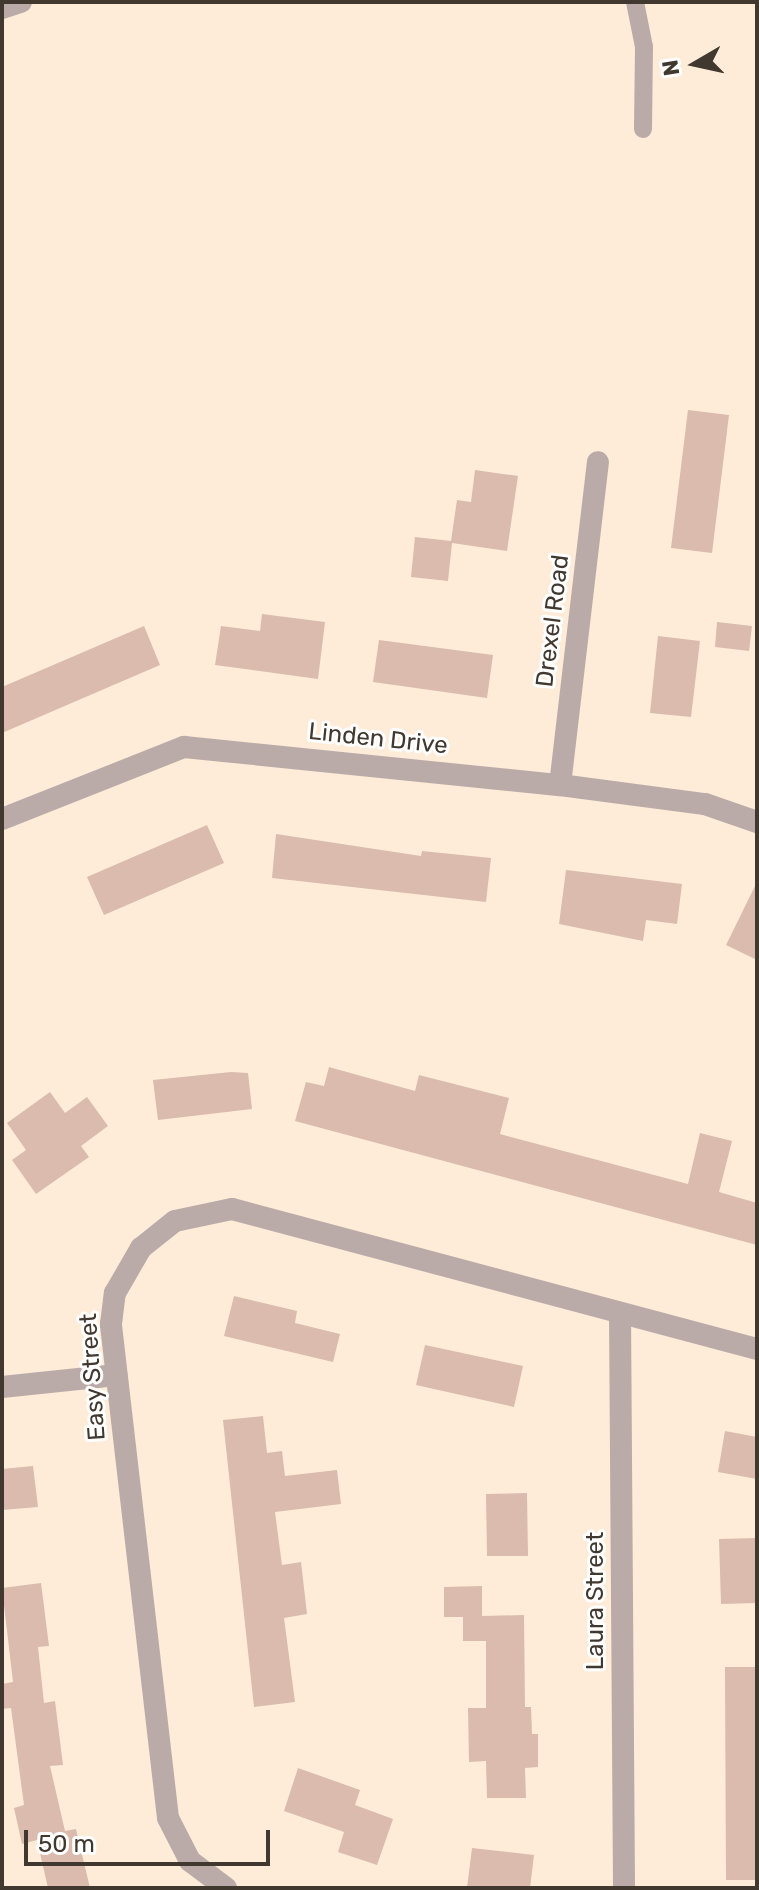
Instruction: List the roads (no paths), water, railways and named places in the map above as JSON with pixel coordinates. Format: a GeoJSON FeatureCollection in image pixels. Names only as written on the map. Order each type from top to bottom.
{"type":"FeatureCollection","features":[{"type":"Feature","properties":{"kind":"street"},"geometry":{"type":"LineString","coordinates":[[2,8],[21,2]]}},
{"type":"Feature","properties":{"kind":"street","name":"Drexel Road"},"geometry":{"type":"LineString","coordinates":[[560,785],[598,462]]}},
{"type":"Feature","properties":{"kind":"street","name":"Linden Drive"},"geometry":{"type":"LineString","coordinates":[[2,819],[184,747],[560,785],[705,804],[757,822]]}},
{"type":"Feature","properties":{"kind":"street","name":"Easy Street"},"geometry":{"type":"LineString","coordinates":[[226,1888],[190,1861],[168,1818],[116,1375],[112,1308],[126,1269],[175,1221],[214,1210],[232,1209],[757,1349]]}},
{"type":"Feature","properties":{"kind":"street","name":"Laura Street"},"geometry":{"type":"LineString","coordinates":[[620,1313],[624,1888]]}},
{"type":"Feature","properties":{"kind":"street"},"geometry":{"type":"LineString","coordinates":[[2,1387],[116,1375]]}},
{"type":"Feature","properties":{"kind":"lane"},"geometry":{"type":"LineString","coordinates":[[635,2],[644,47],[643,129]]}}]}
